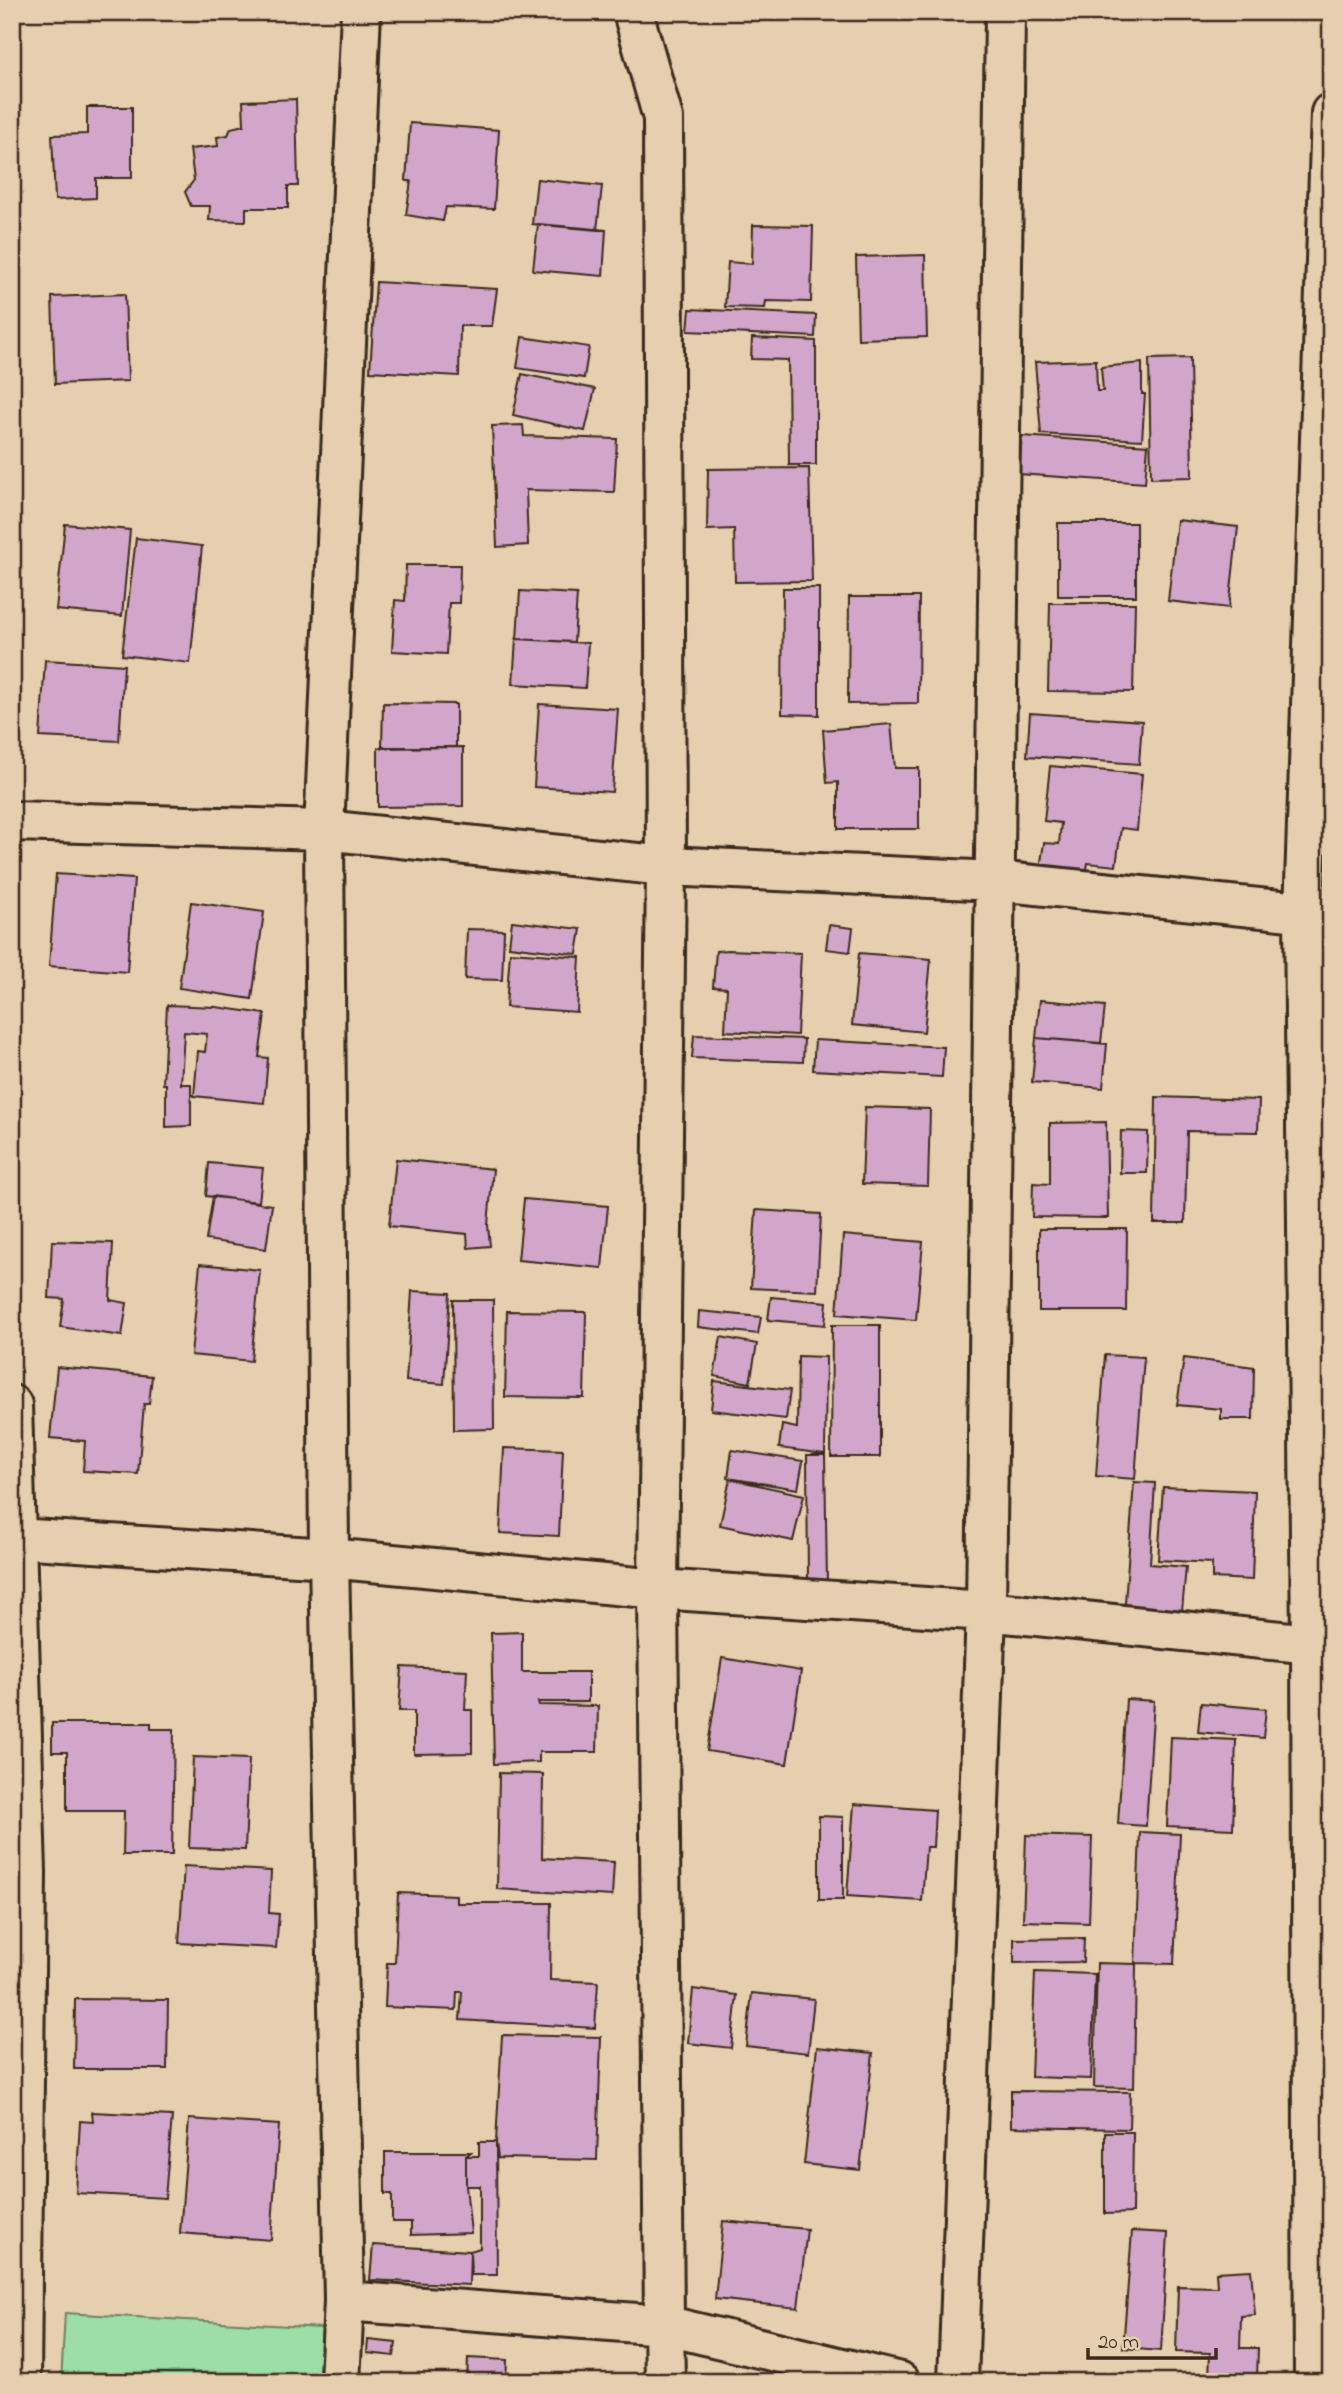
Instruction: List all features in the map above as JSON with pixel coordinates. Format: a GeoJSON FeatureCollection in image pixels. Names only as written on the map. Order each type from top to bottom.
{"type":"FeatureCollection","features":[{"type":"Feature","properties":{"kind":"street"},"geometry":{"type":"LineString","coordinates":[[340,2382],[344,2301],[329,1558],[324,830],[361,12]]}},
{"type":"Feature","properties":{"kind":"street"},"geometry":{"type":"LineString","coordinates":[[633,12],[663,118],[666,866],[658,1589],[664,2382]]}},
{"type":"Feature","properties":{"kind":"street"},"geometry":{"type":"LineString","coordinates":[[958,2382],[986,1611],[1005,12]]}},
{"type":"Feature","properties":{"kind":"street"},"geometry":{"type":"LineString","coordinates":[[1314,2382],[1321,1644],[1317,914],[1331,113]]}},
{"type":"Feature","properties":{"kind":"street"},"geometry":{"type":"LineString","coordinates":[[12,821],[324,830],[666,866],[996,881],[1317,914]]}},
{"type":"Feature","properties":{"kind":"street"},"geometry":{"type":"LineString","coordinates":[[12,1405],[26,1872],[21,2382]]}},
{"type":"Feature","properties":{"kind":"street"},"geometry":{"type":"LineString","coordinates":[[16,1538],[329,1558],[658,1589],[986,1611],[1321,1644]]}},
{"type":"Feature","properties":{"kind":"street"},"geometry":{"type":"LineString","coordinates":[[344,2301],[664,2325],[900,2382]]}},
{"type":"Feature","properties":{"kind":"green space"},"geometry":{"type":"Polygon","coordinates":[[[65,2313],[322,2328],[318,2382],[61,2382],[65,2313]]]}},
{"type":"Feature","properties":{"kind":"building"},"geometry":{"type":"Polygon","coordinates":[[[296,99],[298,186],[288,186],[288,208],[246,208],[246,221],[209,220],[210,206],[191,206],[185,192],[194,180],[190,149],[218,146],[217,137],[228,135],[231,128],[244,125],[243,101],[296,99]]]}},
{"type":"Feature","properties":{"kind":"building"},"geometry":{"type":"Polygon","coordinates":[[[87,107],[132,107],[132,178],[96,178],[96,198],[55,200],[52,135],[87,134],[87,107]]]}},
{"type":"Feature","properties":{"kind":"building"},"geometry":{"type":"Polygon","coordinates":[[[410,123],[499,130],[494,209],[446,207],[443,221],[406,215],[411,181],[406,181],[410,123]]]}},
{"type":"Feature","properties":{"kind":"building"},"geometry":{"type":"Polygon","coordinates":[[[537,179],[602,186],[597,230],[532,224],[537,179]]]}},
{"type":"Feature","properties":{"kind":"building"},"geometry":{"type":"Polygon","coordinates":[[[538,224],[606,230],[603,276],[533,270],[538,224]]]}},
{"type":"Feature","properties":{"kind":"building"},"geometry":{"type":"Polygon","coordinates":[[[753,225],[813,226],[811,302],[766,301],[765,308],[725,307],[728,262],[752,264],[753,225]]]}},
{"type":"Feature","properties":{"kind":"building"},"geometry":{"type":"Polygon","coordinates":[[[925,255],[927,337],[858,339],[856,257],[925,255]]]}},
{"type":"Feature","properties":{"kind":"building"},"geometry":{"type":"Polygon","coordinates":[[[376,282],[497,289],[492,326],[460,326],[459,376],[370,371],[376,282]]]}},
{"type":"Feature","properties":{"kind":"building"},"geometry":{"type":"Polygon","coordinates":[[[125,294],[128,381],[55,384],[52,297],[125,294]]]}},
{"type":"Feature","properties":{"kind":"building"},"geometry":{"type":"Polygon","coordinates":[[[690,309],[816,315],[815,337],[688,331],[690,309]]]}},
{"type":"Feature","properties":{"kind":"building"},"geometry":{"type":"Polygon","coordinates":[[[522,337],[589,347],[584,378],[517,368],[522,337]]]}},
{"type":"Feature","properties":{"kind":"building"},"geometry":{"type":"Polygon","coordinates":[[[752,338],[816,341],[816,465],[789,465],[788,360],[751,359],[752,338]]]}},
{"type":"Feature","properties":{"kind":"building"},"geometry":{"type":"Polygon","coordinates":[[[1190,358],[1192,477],[1151,478],[1149,359],[1190,358]]]}},
{"type":"Feature","properties":{"kind":"building"},"geometry":{"type":"Polygon","coordinates":[[[1096,360],[1097,391],[1103,391],[1101,367],[1142,363],[1142,394],[1145,394],[1142,440],[1041,434],[1035,362],[1096,360]]]}},
{"type":"Feature","properties":{"kind":"building"},"geometry":{"type":"Polygon","coordinates":[[[522,374],[595,389],[585,431],[513,415],[522,374]]]}},
{"type":"Feature","properties":{"kind":"building"},"geometry":{"type":"Polygon","coordinates":[[[523,425],[524,436],[617,439],[614,492],[526,490],[528,545],[497,547],[492,426],[523,425]]]}},
{"type":"Feature","properties":{"kind":"building"},"geometry":{"type":"Polygon","coordinates":[[[1022,436],[1148,445],[1145,483],[1019,474],[1022,436]]]}},
{"type":"Feature","properties":{"kind":"building"},"geometry":{"type":"Polygon","coordinates":[[[809,468],[812,581],[735,582],[734,529],[707,530],[708,469],[809,468]]]}},
{"type":"Feature","properties":{"kind":"building"},"geometry":{"type":"Polygon","coordinates":[[[1177,520],[1238,527],[1229,608],[1168,601],[1177,520]]]}},
{"type":"Feature","properties":{"kind":"building"},"geometry":{"type":"Polygon","coordinates":[[[1058,523],[1136,523],[1136,596],[1058,596],[1058,523]]]}},
{"type":"Feature","properties":{"kind":"building"},"geometry":{"type":"Polygon","coordinates":[[[65,524],[130,530],[122,616],[56,610],[65,524]]]}},
{"type":"Feature","properties":{"kind":"building"},"geometry":{"type":"Polygon","coordinates":[[[136,538],[202,546],[190,663],[122,655],[136,538]]]}},
{"type":"Feature","properties":{"kind":"building"},"geometry":{"type":"Polygon","coordinates":[[[406,565],[460,565],[459,603],[449,603],[446,654],[392,651],[395,600],[405,601],[406,565]]]}},
{"type":"Feature","properties":{"kind":"building"},"geometry":{"type":"Polygon","coordinates":[[[783,588],[819,588],[819,715],[782,714],[783,588]]]}},
{"type":"Feature","properties":{"kind":"building"},"geometry":{"type":"Polygon","coordinates":[[[520,591],[577,594],[574,642],[517,639],[520,591]]]}},
{"type":"Feature","properties":{"kind":"building"},"geometry":{"type":"Polygon","coordinates":[[[849,597],[919,597],[918,703],[848,704],[849,597]]]}},
{"type":"Feature","properties":{"kind":"building"},"geometry":{"type":"Polygon","coordinates":[[[1050,603],[1135,603],[1133,692],[1048,691],[1050,603]]]}},
{"type":"Feature","properties":{"kind":"building"},"geometry":{"type":"Polygon","coordinates":[[[516,639],[588,643],[585,688],[513,684],[516,639]]]}},
{"type":"Feature","properties":{"kind":"building"},"geometry":{"type":"Polygon","coordinates":[[[45,660],[124,665],[119,741],[40,737],[45,660]]]}},
{"type":"Feature","properties":{"kind":"building"},"geometry":{"type":"Polygon","coordinates":[[[383,703],[456,704],[456,747],[382,747],[383,703]]]}},
{"type":"Feature","properties":{"kind":"building"},"geometry":{"type":"Polygon","coordinates":[[[539,704],[618,709],[612,792],[534,787],[539,704]]]}},
{"type":"Feature","properties":{"kind":"building"},"geometry":{"type":"Polygon","coordinates":[[[1030,713],[1142,721],[1139,764],[1027,756],[1030,713]]]}},
{"type":"Feature","properties":{"kind":"building"},"geometry":{"type":"Polygon","coordinates":[[[891,724],[895,768],[919,768],[919,829],[838,829],[838,782],[827,783],[823,730],[891,724]]]}},
{"type":"Feature","properties":{"kind":"building"},"geometry":{"type":"Polygon","coordinates":[[[463,747],[463,806],[378,807],[378,748],[463,747]]]}},
{"type":"Feature","properties":{"kind":"building"},"geometry":{"type":"Polygon","coordinates":[[[1050,766],[1142,774],[1137,830],[1121,828],[1116,866],[1088,863],[1086,874],[1040,868],[1044,843],[1059,844],[1061,823],[1044,821],[1050,766]]]}},
{"type":"Feature","properties":{"kind":"building"},"geometry":{"type":"Polygon","coordinates":[[[56,874],[134,879],[127,972],[49,966],[56,874]]]}},
{"type":"Feature","properties":{"kind":"building"},"geometry":{"type":"Polygon","coordinates":[[[191,902],[264,912],[252,999],[179,988],[191,902]]]}},
{"type":"Feature","properties":{"kind":"building"},"geometry":{"type":"Polygon","coordinates":[[[512,921],[581,929],[577,954],[509,946],[512,921]]]}},
{"type":"Feature","properties":{"kind":"building"},"geometry":{"type":"Polygon","coordinates":[[[829,925],[853,928],[850,952],[826,949],[829,925]]]}},
{"type":"Feature","properties":{"kind":"building"},"geometry":{"type":"Polygon","coordinates":[[[467,929],[504,930],[502,980],[465,979],[467,929]]]}},
{"type":"Feature","properties":{"kind":"building"},"geometry":{"type":"Polygon","coordinates":[[[716,951],[801,953],[797,1035],[725,1031],[727,988],[713,987],[716,951]]]}},
{"type":"Feature","properties":{"kind":"building"},"geometry":{"type":"Polygon","coordinates":[[[510,952],[580,957],[577,1012],[506,1007],[510,952]]]}},
{"type":"Feature","properties":{"kind":"building"},"geometry":{"type":"Polygon","coordinates":[[[859,953],[931,959],[924,1032],[852,1025],[859,953]]]}},
{"type":"Feature","properties":{"kind":"building"},"geometry":{"type":"Polygon","coordinates":[[[1040,1000],[1105,1006],[1101,1043],[1036,1038],[1040,1000]]]}},
{"type":"Feature","properties":{"kind":"building"},"geometry":{"type":"Polygon","coordinates":[[[167,1005],[216,1007],[265,1014],[259,1057],[268,1058],[264,1103],[194,1096],[198,1051],[205,1052],[207,1034],[184,1032],[181,1084],[191,1084],[191,1126],[166,1127],[166,1084],[163,1084],[167,1005]]]}},
{"type":"Feature","properties":{"kind":"building"},"geometry":{"type":"Polygon","coordinates":[[[694,1035],[804,1039],[803,1062],[692,1058],[694,1035]]]}},
{"type":"Feature","properties":{"kind":"building"},"geometry":{"type":"Polygon","coordinates":[[[1036,1038],[1107,1044],[1103,1088],[1032,1082],[1036,1038]]]}},
{"type":"Feature","properties":{"kind":"building"},"geometry":{"type":"Polygon","coordinates":[[[815,1040],[944,1047],[942,1077],[813,1070],[815,1040]]]}},
{"type":"Feature","properties":{"kind":"building"},"geometry":{"type":"Polygon","coordinates":[[[1156,1097],[1259,1100],[1258,1132],[1187,1131],[1185,1223],[1154,1223],[1156,1097]]]}},
{"type":"Feature","properties":{"kind":"building"},"geometry":{"type":"Polygon","coordinates":[[[865,1107],[930,1109],[928,1186],[862,1184],[865,1107]]]}},
{"type":"Feature","properties":{"kind":"building"},"geometry":{"type":"Polygon","coordinates":[[[1106,1122],[1108,1218],[1032,1217],[1033,1183],[1050,1184],[1050,1123],[1106,1122]]]}},
{"type":"Feature","properties":{"kind":"building"},"geometry":{"type":"Polygon","coordinates":[[[1121,1131],[1148,1132],[1147,1173],[1120,1173],[1121,1131]]]}},
{"type":"Feature","properties":{"kind":"building"},"geometry":{"type":"Polygon","coordinates":[[[396,1159],[493,1169],[488,1225],[490,1246],[468,1248],[467,1234],[389,1226],[396,1159]]]}},
{"type":"Feature","properties":{"kind":"building"},"geometry":{"type":"Polygon","coordinates":[[[209,1163],[263,1168],[259,1202],[206,1196],[209,1163]]]}},
{"type":"Feature","properties":{"kind":"building"},"geometry":{"type":"Polygon","coordinates":[[[213,1196],[272,1205],[266,1249],[206,1240],[213,1196]]]}},
{"type":"Feature","properties":{"kind":"building"},"geometry":{"type":"Polygon","coordinates":[[[524,1199],[608,1206],[602,1268],[518,1260],[524,1199]]]}},
{"type":"Feature","properties":{"kind":"building"},"geometry":{"type":"Polygon","coordinates":[[[756,1210],[821,1214],[817,1291],[751,1288],[756,1210]]]}},
{"type":"Feature","properties":{"kind":"building"},"geometry":{"type":"Polygon","coordinates":[[[1039,1229],[1127,1229],[1126,1311],[1039,1311],[1039,1229]]]}},
{"type":"Feature","properties":{"kind":"building"},"geometry":{"type":"Polygon","coordinates":[[[843,1235],[923,1242],[916,1320],[837,1314],[843,1235]]]}},
{"type":"Feature","properties":{"kind":"building"},"geometry":{"type":"Polygon","coordinates":[[[52,1241],[113,1243],[110,1300],[127,1303],[122,1336],[60,1327],[64,1299],[49,1298],[52,1241]]]}},
{"type":"Feature","properties":{"kind":"building"},"geometry":{"type":"Polygon","coordinates":[[[200,1264],[260,1270],[251,1361],[191,1355],[200,1264]]]}},
{"type":"Feature","properties":{"kind":"building"},"geometry":{"type":"Polygon","coordinates":[[[412,1291],[450,1293],[444,1384],[406,1381],[412,1291]]]}},
{"type":"Feature","properties":{"kind":"building"},"geometry":{"type":"Polygon","coordinates":[[[771,1297],[827,1302],[825,1325],[768,1320],[771,1297]]]}},
{"type":"Feature","properties":{"kind":"building"},"geometry":{"type":"Polygon","coordinates":[[[453,1300],[493,1300],[494,1429],[454,1430],[453,1300]]]}},
{"type":"Feature","properties":{"kind":"building"},"geometry":{"type":"Polygon","coordinates":[[[507,1311],[586,1312],[584,1398],[505,1397],[507,1311]]]}},
{"type":"Feature","properties":{"kind":"building"},"geometry":{"type":"Polygon","coordinates":[[[699,1311],[761,1317],[758,1334],[698,1327],[699,1311]]]}},
{"type":"Feature","properties":{"kind":"building"},"geometry":{"type":"Polygon","coordinates":[[[832,1325],[880,1325],[880,1457],[831,1457],[832,1325]]]}},
{"type":"Feature","properties":{"kind":"building"},"geometry":{"type":"Polygon","coordinates":[[[721,1337],[757,1344],[750,1383],[714,1376],[721,1337]]]}},
{"type":"Feature","properties":{"kind":"building"},"geometry":{"type":"Polygon","coordinates":[[[1105,1355],[1144,1357],[1135,1479],[1096,1476],[1105,1355]]]}},
{"type":"Feature","properties":{"kind":"building"},"geometry":{"type":"Polygon","coordinates":[[[798,1356],[826,1357],[825,1454],[779,1448],[782,1425],[797,1428],[798,1356]]]}},
{"type":"Feature","properties":{"kind":"building"},"geometry":{"type":"Polygon","coordinates":[[[1184,1358],[1254,1367],[1253,1419],[1221,1419],[1221,1409],[1177,1405],[1184,1358]]]}},
{"type":"Feature","properties":{"kind":"building"},"geometry":{"type":"Polygon","coordinates":[[[57,1367],[152,1376],[149,1404],[144,1404],[138,1474],[83,1471],[85,1441],[50,1438],[57,1367]]]}},
{"type":"Feature","properties":{"kind":"building"},"geometry":{"type":"Polygon","coordinates":[[[714,1381],[790,1390],[786,1419],[711,1410],[714,1381]]]}},
{"type":"Feature","properties":{"kind":"building"},"geometry":{"type":"Polygon","coordinates":[[[504,1448],[563,1450],[559,1536],[500,1533],[504,1448]]]}},
{"type":"Feature","properties":{"kind":"building"},"geometry":{"type":"Polygon","coordinates":[[[732,1450],[803,1461],[798,1489],[728,1478],[732,1450]]]}},
{"type":"Feature","properties":{"kind":"building"},"geometry":{"type":"Polygon","coordinates":[[[807,1455],[825,1455],[827,1582],[808,1582],[807,1455]]]}},
{"type":"Feature","properties":{"kind":"building"},"geometry":{"type":"Polygon","coordinates":[[[730,1479],[804,1495],[793,1541],[720,1525],[730,1479]]]}},
{"type":"Feature","properties":{"kind":"building"},"geometry":{"type":"Polygon","coordinates":[[[1134,1482],[1155,1483],[1150,1564],[1186,1567],[1181,1622],[1124,1616],[1134,1482]]]}},
{"type":"Feature","properties":{"kind":"building"},"geometry":{"type":"Polygon","coordinates":[[[1163,1487],[1255,1491],[1252,1580],[1212,1578],[1212,1563],[1158,1560],[1163,1487]]]}},
{"type":"Feature","properties":{"kind":"building"},"geometry":{"type":"Polygon","coordinates":[[[522,1632],[522,1672],[588,1672],[588,1702],[538,1702],[539,1705],[598,1706],[597,1752],[539,1752],[539,1762],[494,1764],[491,1633],[522,1632]]]}},
{"type":"Feature","properties":{"kind":"building"},"geometry":{"type":"Polygon","coordinates":[[[722,1658],[801,1671],[787,1764],[707,1751],[722,1658]]]}},
{"type":"Feature","properties":{"kind":"building"},"geometry":{"type":"Polygon","coordinates":[[[402,1667],[467,1670],[465,1710],[472,1710],[472,1753],[414,1754],[414,1711],[399,1711],[402,1667]]]}},
{"type":"Feature","properties":{"kind":"building"},"geometry":{"type":"Polygon","coordinates":[[[1126,1699],[1154,1701],[1146,1826],[1118,1824],[1126,1699]]]}},
{"type":"Feature","properties":{"kind":"building"},"geometry":{"type":"Polygon","coordinates":[[[1201,1703],[1266,1709],[1263,1738],[1198,1732],[1201,1703]]]}},
{"type":"Feature","properties":{"kind":"building"},"geometry":{"type":"Polygon","coordinates":[[[52,1723],[151,1723],[151,1729],[174,1729],[172,1855],[123,1855],[124,1811],[67,1811],[67,1752],[52,1752],[52,1723]]]}},
{"type":"Feature","properties":{"kind":"building"},"geometry":{"type":"Polygon","coordinates":[[[1171,1737],[1236,1740],[1233,1829],[1167,1826],[1171,1737]]]}},
{"type":"Feature","properties":{"kind":"building"},"geometry":{"type":"Polygon","coordinates":[[[193,1757],[249,1759],[245,1850],[189,1848],[193,1757]]]}},
{"type":"Feature","properties":{"kind":"building"},"geometry":{"type":"Polygon","coordinates":[[[499,1773],[543,1774],[542,1858],[614,1862],[612,1896],[497,1889],[499,1773]]]}},
{"type":"Feature","properties":{"kind":"building"},"geometry":{"type":"Polygon","coordinates":[[[854,1804],[935,1810],[933,1847],[926,1847],[922,1901],[847,1896],[854,1804]]]}},
{"type":"Feature","properties":{"kind":"building"},"geometry":{"type":"Polygon","coordinates":[[[819,1816],[843,1817],[843,1900],[819,1900],[819,1816]]]}},
{"type":"Feature","properties":{"kind":"building"},"geometry":{"type":"Polygon","coordinates":[[[1140,1832],[1180,1834],[1174,1964],[1135,1963],[1140,1832]]]}},
{"type":"Feature","properties":{"kind":"building"},"geometry":{"type":"Polygon","coordinates":[[[1026,1835],[1092,1837],[1089,1923],[1023,1921],[1026,1835]]]}},
{"type":"Feature","properties":{"kind":"building"},"geometry":{"type":"Polygon","coordinates":[[[184,1866],[271,1871],[269,1913],[279,1914],[276,1948],[179,1943],[184,1866]]]}},
{"type":"Feature","properties":{"kind":"building"},"geometry":{"type":"Polygon","coordinates":[[[398,1893],[456,1895],[456,1903],[551,1903],[550,1980],[598,1982],[595,2028],[460,2020],[462,1992],[457,1992],[456,2010],[385,2007],[387,1963],[395,1963],[398,1893]]]}},
{"type":"Feature","properties":{"kind":"building"},"geometry":{"type":"Polygon","coordinates":[[[1084,1938],[1083,1962],[1014,1963],[1014,1939],[1084,1938]]]}},
{"type":"Feature","properties":{"kind":"building"},"geometry":{"type":"Polygon","coordinates":[[[1097,1963],[1136,1964],[1134,2088],[1094,2087],[1097,1963]]]}},
{"type":"Feature","properties":{"kind":"building"},"geometry":{"type":"Polygon","coordinates":[[[1035,1972],[1095,1974],[1091,2079],[1031,2077],[1035,1972]]]}},
{"type":"Feature","properties":{"kind":"building"},"geometry":{"type":"Polygon","coordinates":[[[693,1989],[737,1995],[731,2048],[688,2043],[693,1989]]]}},
{"type":"Feature","properties":{"kind":"building"},"geometry":{"type":"Polygon","coordinates":[[[752,1993],[814,1999],[808,2053],[746,2046],[752,1993]]]}},
{"type":"Feature","properties":{"kind":"building"},"geometry":{"type":"Polygon","coordinates":[[[75,1999],[168,2000],[167,2069],[74,2069],[75,1999]]]}},
{"type":"Feature","properties":{"kind":"building"},"geometry":{"type":"Polygon","coordinates":[[[502,2035],[601,2037],[597,2160],[498,2158],[496,2142],[502,2035]]]}},
{"type":"Feature","properties":{"kind":"building"},"geometry":{"type":"Polygon","coordinates":[[[817,2047],[873,2053],[860,2170],[804,2164],[817,2047]]]}},
{"type":"Feature","properties":{"kind":"building"},"geometry":{"type":"Polygon","coordinates":[[[1011,2091],[1130,2092],[1129,2129],[1011,2127],[1011,2091]]]}},
{"type":"Feature","properties":{"kind":"building"},"geometry":{"type":"Polygon","coordinates":[[[92,2112],[172,2116],[165,2198],[76,2193],[80,2121],[93,2122],[92,2112]]]}},
{"type":"Feature","properties":{"kind":"building"},"geometry":{"type":"Polygon","coordinates":[[[189,2119],[279,2125],[271,2240],[180,2233],[189,2119]]]}},
{"type":"Feature","properties":{"kind":"building"},"geometry":{"type":"Polygon","coordinates":[[[1105,2132],[1133,2132],[1132,2213],[1105,2214],[1105,2132]]]}},
{"type":"Feature","properties":{"kind":"building"},"geometry":{"type":"Polygon","coordinates":[[[479,2142],[496,2142],[497,2275],[471,2275],[470,2251],[480,2248],[480,2186],[466,2186],[466,2156],[479,2156],[479,2142]]]}},
{"type":"Feature","properties":{"kind":"building"},"geometry":{"type":"Polygon","coordinates":[[[385,2152],[471,2152],[466,2156],[466,2186],[471,2233],[411,2235],[411,2222],[392,2222],[392,2194],[385,2194],[385,2152]]]}},
{"type":"Feature","properties":{"kind":"building"},"geometry":{"type":"Polygon","coordinates":[[[723,2221],[807,2229],[798,2308],[715,2299],[723,2221]]]}},
{"type":"Feature","properties":{"kind":"building"},"geometry":{"type":"Polygon","coordinates":[[[1132,2231],[1168,2233],[1161,2351],[1123,2348],[1132,2231]]]}},
{"type":"Feature","properties":{"kind":"building"},"geometry":{"type":"Polygon","coordinates":[[[373,2245],[470,2251],[469,2285],[370,2280],[373,2245]]]}},
{"type":"Feature","properties":{"kind":"building"},"geometry":{"type":"Polygon","coordinates":[[[1251,2270],[1255,2315],[1241,2316],[1240,2348],[1258,2348],[1257,2378],[1209,2377],[1210,2353],[1176,2352],[1178,2286],[1217,2287],[1216,2272],[1251,2270]]]}},
{"type":"Feature","properties":{"kind":"building"},"geometry":{"type":"Polygon","coordinates":[[[368,2340],[396,2343],[394,2356],[367,2353],[368,2340]]]}},
{"type":"Feature","properties":{"kind":"building"},"geometry":{"type":"Polygon","coordinates":[[[468,2358],[507,2360],[506,2382],[467,2382],[468,2358]]]}}]}
